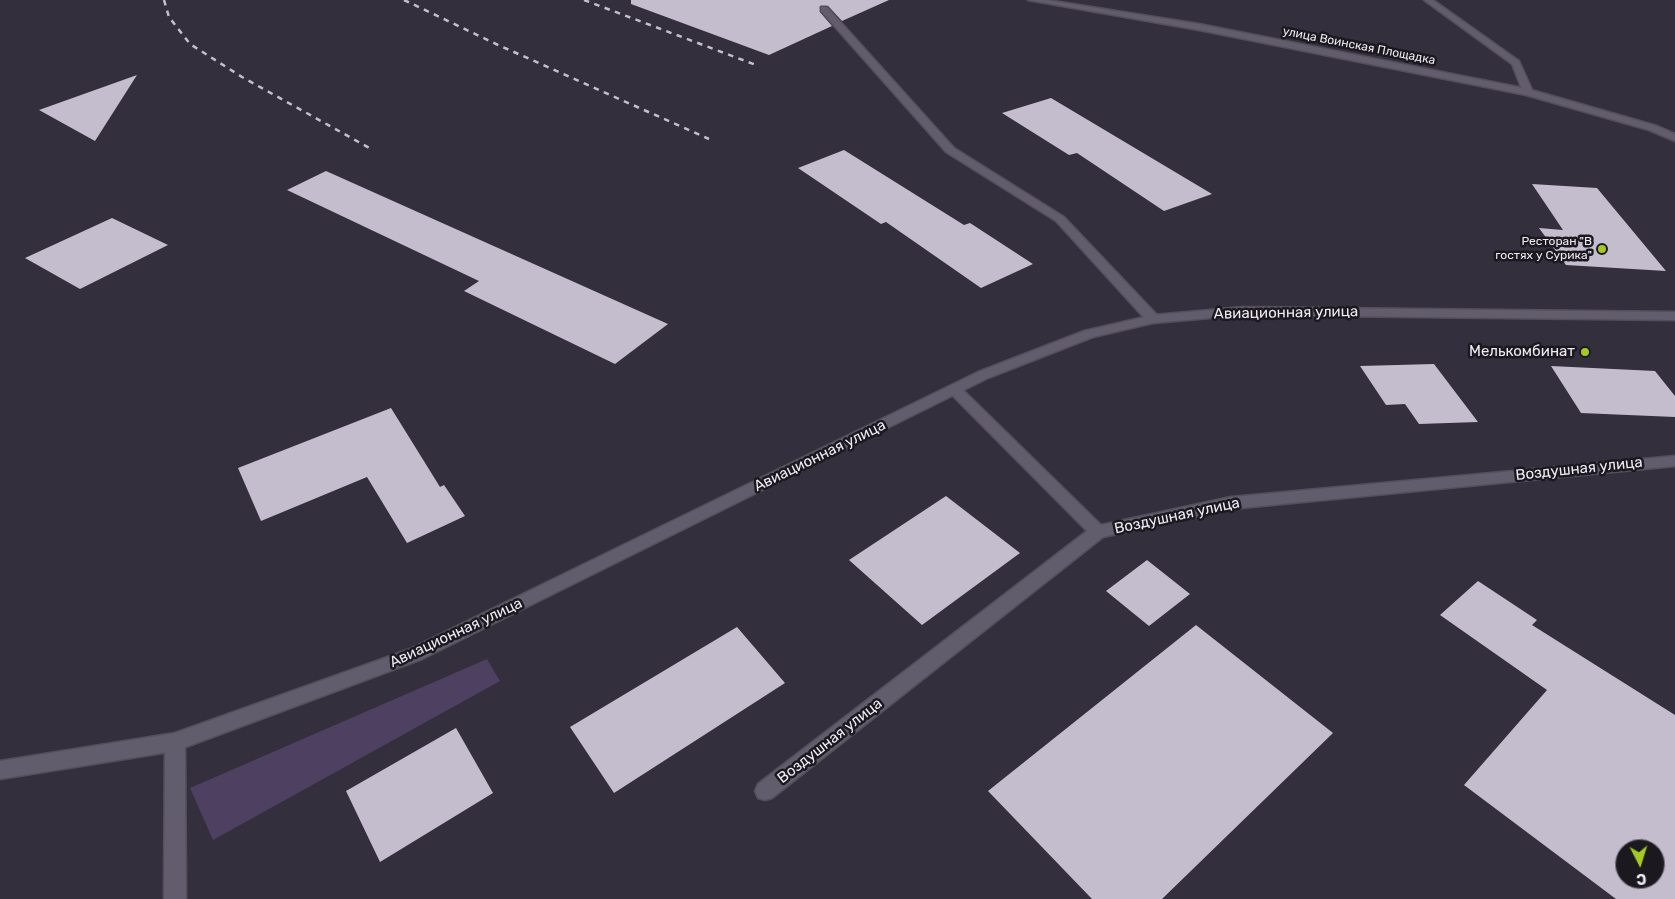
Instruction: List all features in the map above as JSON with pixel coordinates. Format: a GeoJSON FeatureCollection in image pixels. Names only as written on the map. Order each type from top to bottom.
{"type":"FeatureCollection","features":[{"type":"Feature","properties":{"kind":"street","name":"улица Воинская Площадка"},"geometry":{"type":"LineString","coordinates":[[1032,0],[1199,27],[1528,92],[1653,128],[1675,138]]}},
{"type":"Feature","properties":{"kind":"street"},"geometry":{"type":"LineString","coordinates":[[1428,0],[1516,63],[1528,92]]}},
{"type":"Feature","properties":{"kind":"street"},"geometry":{"type":"LineString","coordinates":[[824,9],[950,150],[1060,219],[1153,319]]}},
{"type":"Feature","properties":{"kind":"street","name":"Авиационная улица"},"geometry":{"type":"LineString","coordinates":[[0,770],[175,742],[416,654],[983,375],[1089,334],[1153,319],[1244,311],[1675,316]]}},
{"type":"Feature","properties":{"kind":"street"},"geometry":{"type":"LineString","coordinates":[[954,389],[1098,532]]}},
{"type":"Feature","properties":{"kind":"street","name":"Воздушная улица"},"geometry":{"type":"LineString","coordinates":[[765,791],[1098,532],[1231,503],[1675,461]]}},
{"type":"Feature","properties":{"kind":"street"},"geometry":{"type":"LineString","coordinates":[[175,742],[175,899]]}},
{"type":"Feature","properties":{"kind":"shaded area"},"geometry":{"type":"Polygon","coordinates":[[[487,659],[500,681],[213,840],[190,788],[487,659]]]}},
{"type":"Feature","properties":{"kind":"building"},"geometry":{"type":"Polygon","coordinates":[[[631,0],[889,0],[842,21],[828,6],[820,6],[820,12],[832,26],[769,55],[631,4],[631,0]]]}},
{"type":"Feature","properties":{"kind":"building"},"geometry":{"type":"Polygon","coordinates":[[[137,75],[95,141],[39,110],[137,75]]]}},
{"type":"Feature","properties":{"kind":"building"},"geometry":{"type":"Polygon","coordinates":[[[1051,98],[1212,194],[1164,211],[1077,153],[1069,155],[1002,113],[1051,98]]]}},
{"type":"Feature","properties":{"kind":"building"},"geometry":{"type":"Polygon","coordinates":[[[844,150],[964,225],[970,223],[1033,264],[981,288],[886,222],[881,224],[798,168],[844,150]]]}},
{"type":"Feature","properties":{"kind":"building"},"geometry":{"type":"Polygon","coordinates":[[[326,171],[668,324],[615,364],[464,291],[479,281],[287,190],[326,171]]]}},
{"type":"Feature","properties":{"kind":"building"},"geometry":{"type":"Polygon","coordinates":[[[1532,184],[1597,188],[1666,271],[1566,265],[1539,228],[1563,230],[1532,184]]]}},
{"type":"Feature","properties":{"kind":"building"},"geometry":{"type":"Polygon","coordinates":[[[112,218],[168,245],[80,289],[25,258],[112,218]]]}},
{"type":"Feature","properties":{"kind":"building"},"geometry":{"type":"Polygon","coordinates":[[[1434,364],[1478,422],[1419,424],[1405,404],[1386,405],[1360,366],[1434,364]]]}},
{"type":"Feature","properties":{"kind":"building"},"geometry":{"type":"Polygon","coordinates":[[[1551,366],[1655,371],[1675,396],[1675,417],[1581,413],[1551,366]]]}},
{"type":"Feature","properties":{"kind":"building"},"geometry":{"type":"Polygon","coordinates":[[[391,408],[440,487],[444,485],[465,516],[407,543],[367,477],[261,521],[238,468],[391,408]]]}},
{"type":"Feature","properties":{"kind":"building"},"geometry":{"type":"Polygon","coordinates":[[[946,496],[1020,553],[922,625],[849,560],[946,496]]]}},
{"type":"Feature","properties":{"kind":"building"},"geometry":{"type":"Polygon","coordinates":[[[1147,560],[1190,594],[1149,626],[1106,591],[1147,560]]]}},
{"type":"Feature","properties":{"kind":"building"},"geometry":{"type":"Polygon","coordinates":[[[1478,581],[1537,620],[1532,625],[1675,715],[1675,899],[1616,899],[1464,785],[1547,690],[1440,615],[1478,581]]]}},
{"type":"Feature","properties":{"kind":"building"},"geometry":{"type":"Polygon","coordinates":[[[1196,625],[1333,733],[1162,899],[1092,899],[988,791],[1196,625]]]}},
{"type":"Feature","properties":{"kind":"building"},"geometry":{"type":"Polygon","coordinates":[[[737,627],[785,683],[614,793],[570,727],[737,627]]]}},
{"type":"Feature","properties":{"kind":"building"},"geometry":{"type":"Polygon","coordinates":[[[456,728],[493,793],[380,862],[346,791],[456,728]]]}},
{"type":"Feature","properties":{"kind":"railway"},"geometry":{"type":"LineString","coordinates":[[164,0],[169,17],[190,44],[242,77],[373,150]]}},
{"type":"Feature","properties":{"kind":"railway"},"geometry":{"type":"LineString","coordinates":[[404,0],[496,44],[709,139]]}},
{"type":"Feature","properties":{"kind":"railway"},"geometry":{"type":"LineString","coordinates":[[584,0],[756,65]]}},
{"type":"Feature","properties":{"kind":"place","name":"Ресторан \"В гостях у Сурика\""},"geometry":{"type":"Point","coordinates":[1602,249]}},
{"type":"Feature","properties":{"kind":"place","name":"Мелькомбинат"},"geometry":{"type":"Point","coordinates":[1585,352]}}]}
